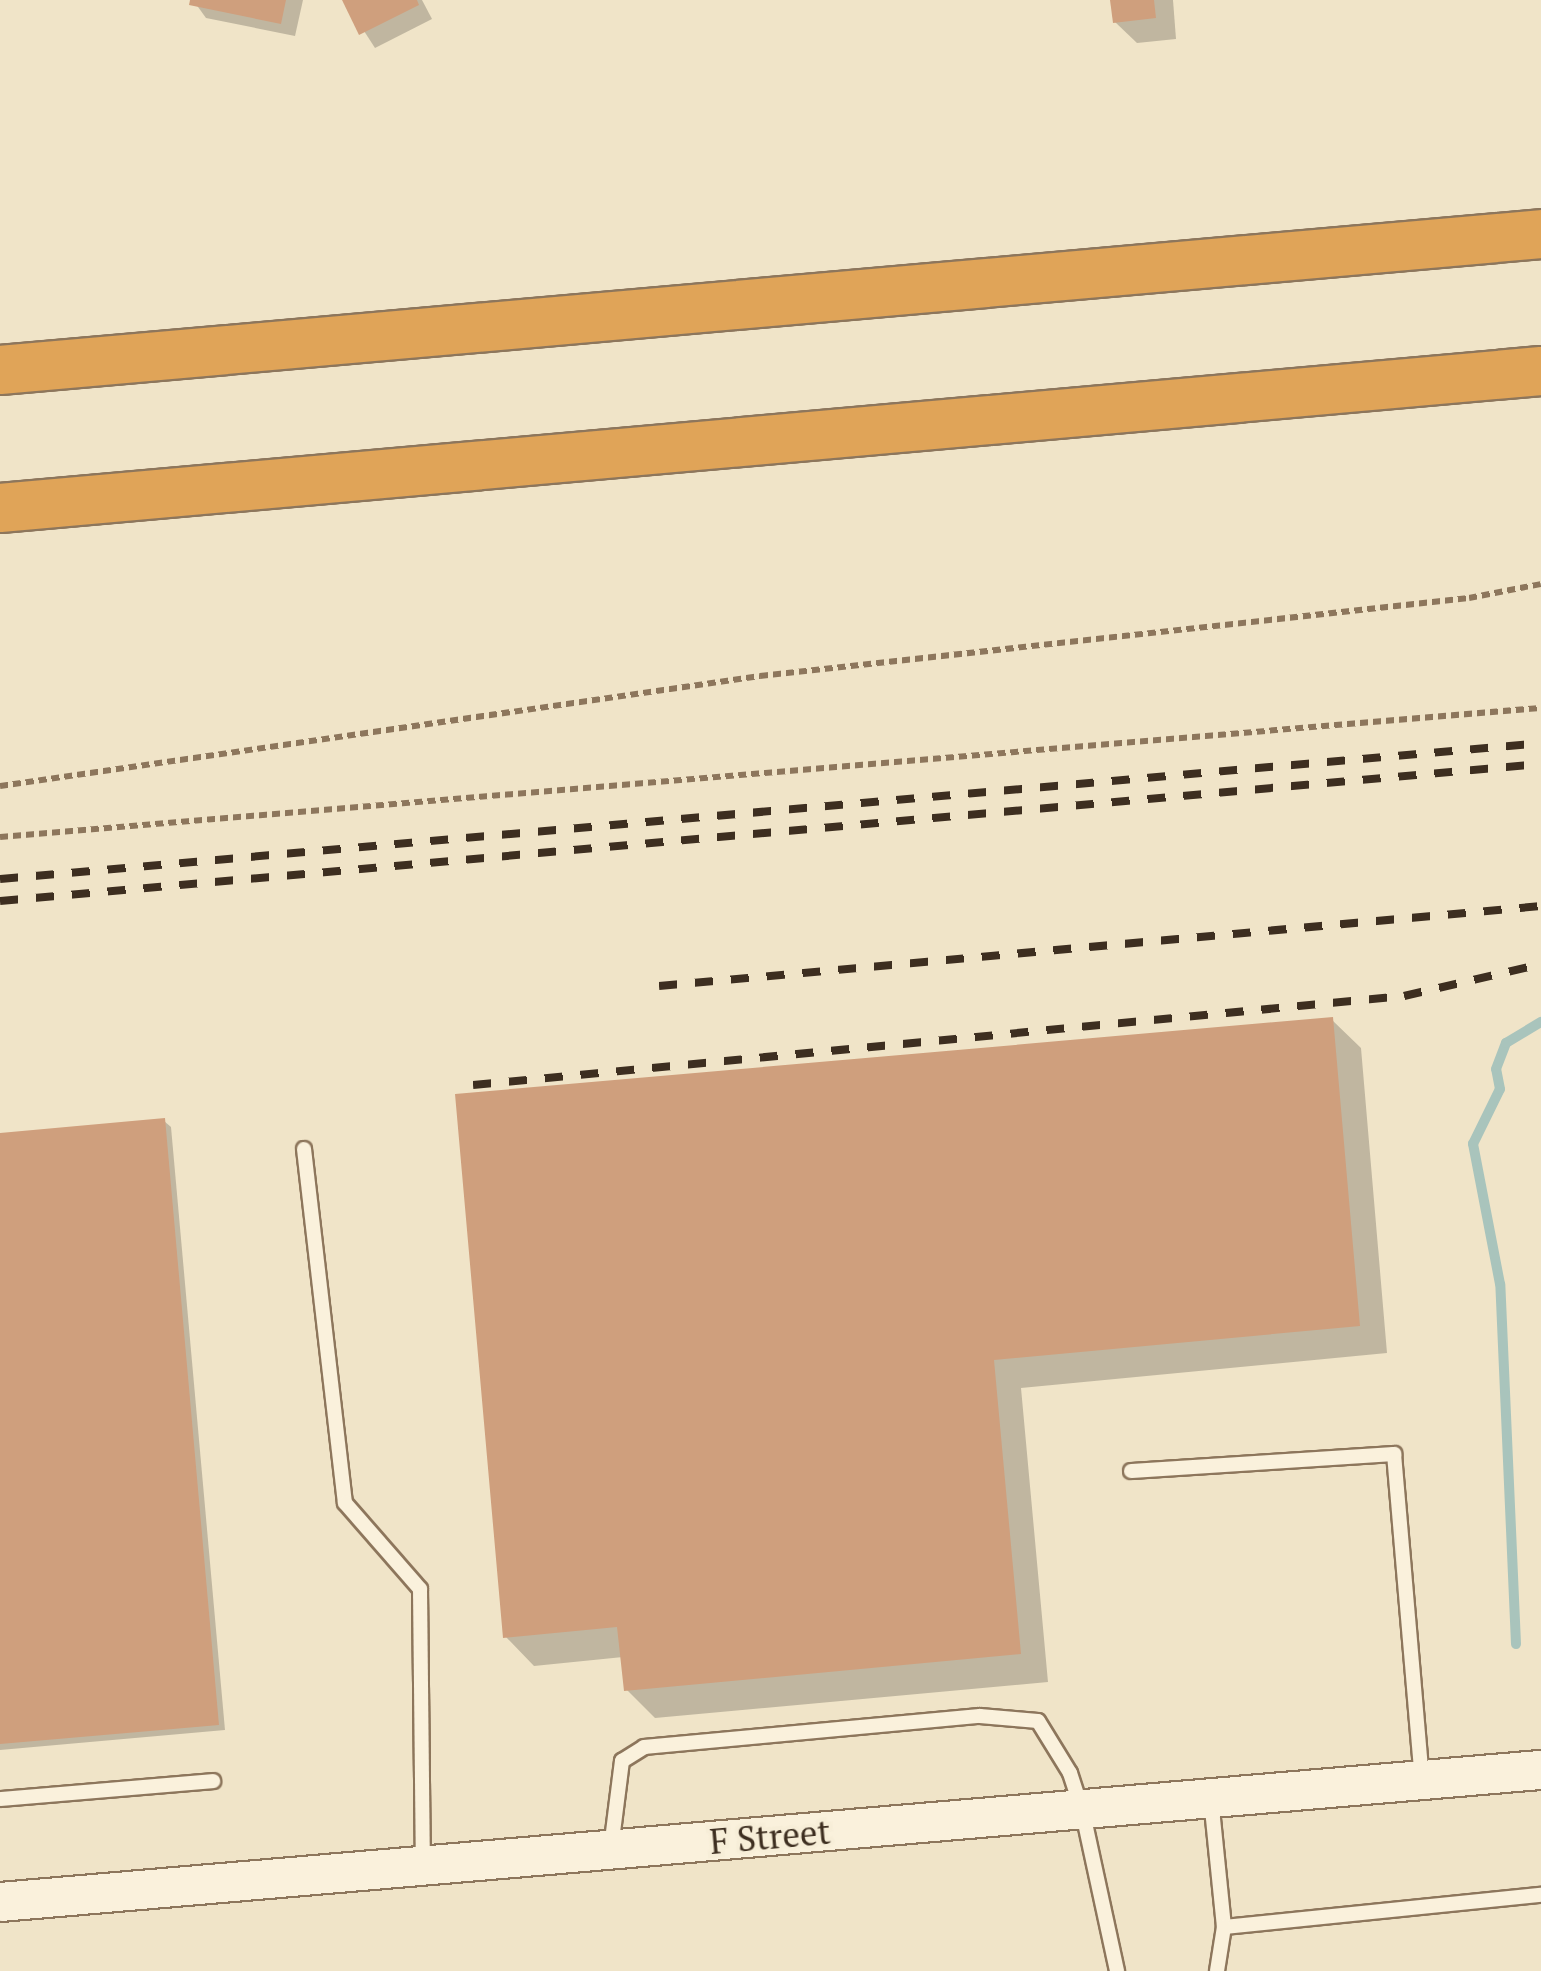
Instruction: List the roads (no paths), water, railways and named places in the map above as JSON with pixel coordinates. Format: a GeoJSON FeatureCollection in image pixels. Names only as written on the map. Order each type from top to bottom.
{"type":"FeatureCollection","features":[{"type":"Feature","properties":{"kind":"highway"},"geometry":{"type":"LineString","coordinates":[[0,370],[1541,234]]}},
{"type":"Feature","properties":{"kind":"highway"},"geometry":{"type":"LineString","coordinates":[[0,508],[1541,371]]}},
{"type":"Feature","properties":{"kind":"street","name":"F Street"},"geometry":{"type":"LineString","coordinates":[[0,1902],[1541,1770]]}},
{"type":"Feature","properties":{"kind":"lane"},"geometry":{"type":"LineString","coordinates":[[304,1149],[345,1503],[420,1589],[423,1866]]}},
{"type":"Feature","properties":{"kind":"lane"},"geometry":{"type":"LineString","coordinates":[[1131,1471],[1394,1454],[1422,1780]]}},
{"type":"Feature","properties":{"kind":"lane"},"geometry":{"type":"LineString","coordinates":[[611,1849],[622,1761],[644,1747],[980,1716],[1038,1722],[1070,1773],[1082,1809],[1117,1971]]}},
{"type":"Feature","properties":{"kind":"lane"},"geometry":{"type":"LineString","coordinates":[[0,1799],[213,1781]]}},
{"type":"Feature","properties":{"kind":"lane"},"geometry":{"type":"LineString","coordinates":[[1210,1798],[1224,1927],[1217,1971]]}},
{"type":"Feature","properties":{"kind":"lane"},"geometry":{"type":"LineString","coordinates":[[1224,1927],[1541,1896]]}},
{"type":"Feature","properties":{"kind":"waterway"},"geometry":{"type":"LineString","coordinates":[[1516,1644],[1500,1284],[1473,1144],[1500,1089],[1496,1069],[1506,1043],[1541,1022]]}},
{"type":"Feature","properties":{"kind":"railway"},"geometry":{"type":"LineString","coordinates":[[0,879],[1541,743]]}},
{"type":"Feature","properties":{"kind":"railway"},"geometry":{"type":"LineString","coordinates":[[0,901],[1541,764]]}},
{"type":"Feature","properties":{"kind":"railway"},"geometry":{"type":"LineString","coordinates":[[659,986],[1541,906]]}},
{"type":"Feature","properties":{"kind":"railway"},"geometry":{"type":"LineString","coordinates":[[473,1085],[1404,996],[1541,964]]}}]}
